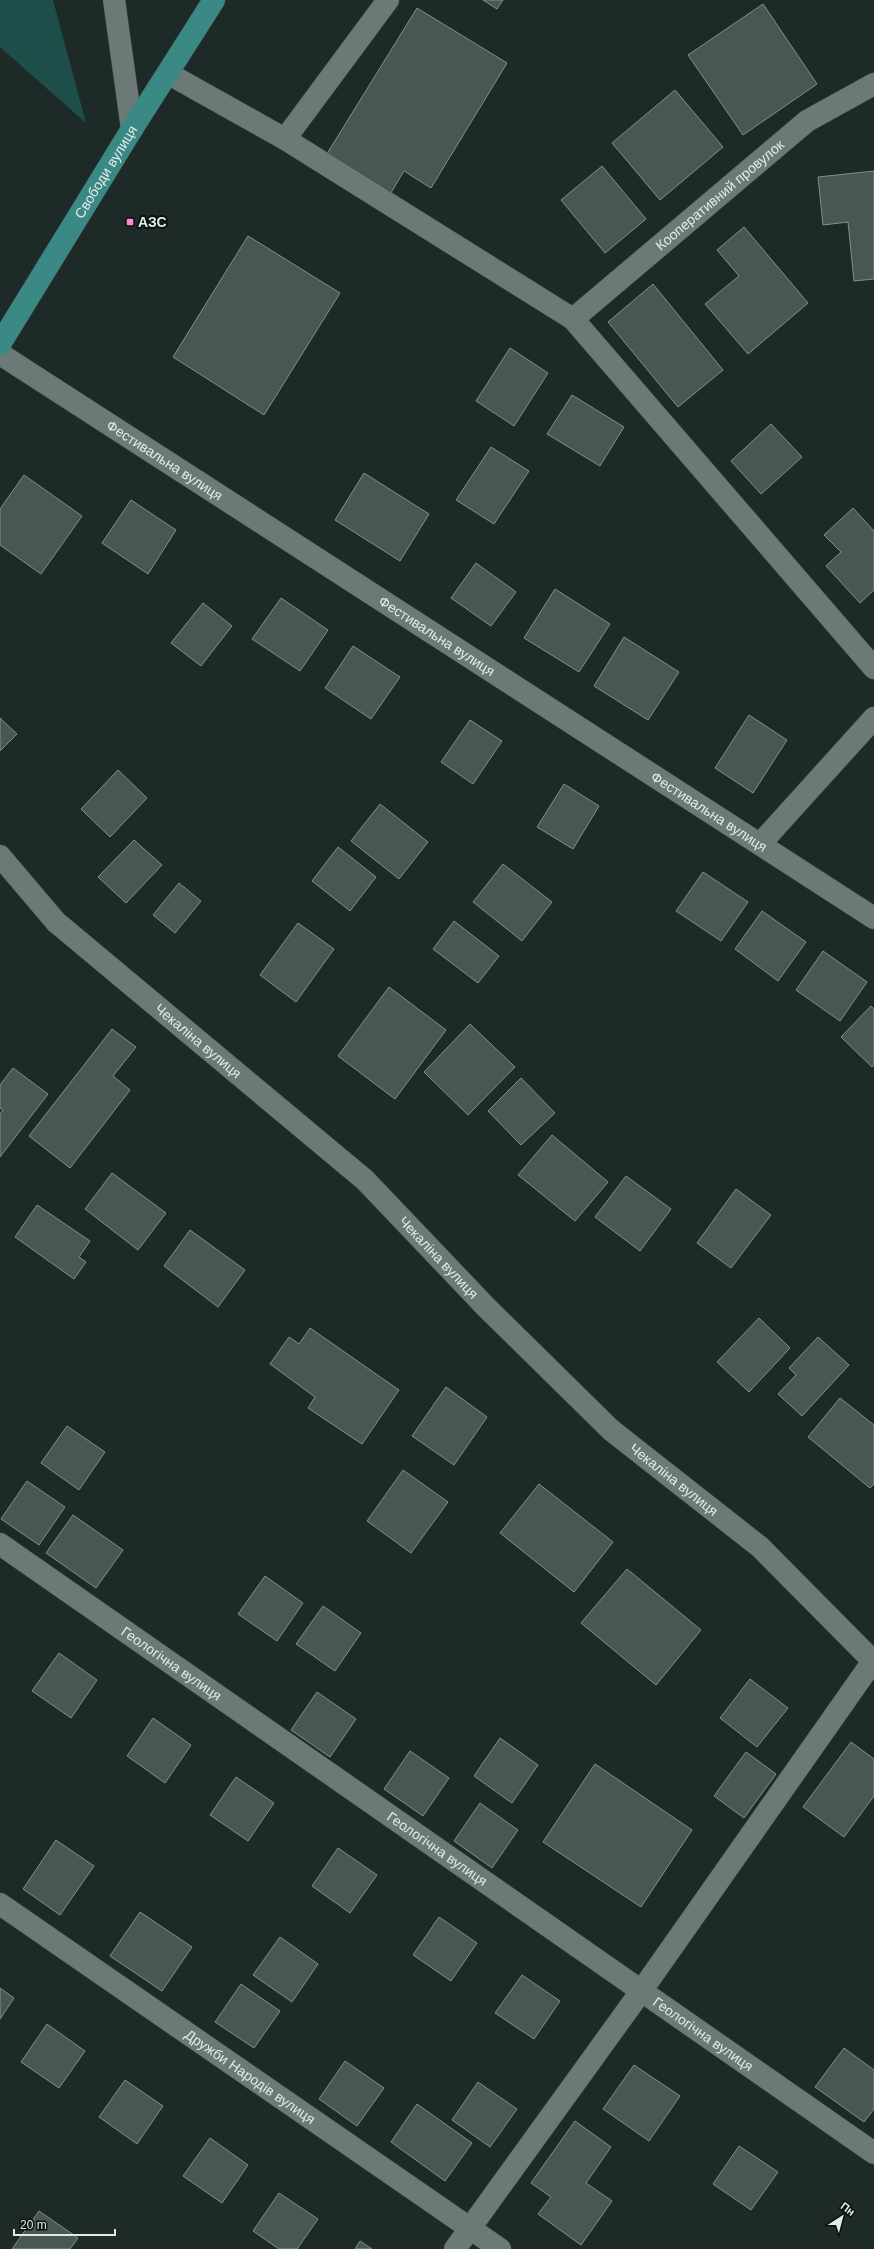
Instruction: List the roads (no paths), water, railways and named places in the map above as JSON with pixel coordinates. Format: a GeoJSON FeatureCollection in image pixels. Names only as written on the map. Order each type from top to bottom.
{"type":"FeatureCollection","features":[{"type":"Feature","properties":{"kind":"main road","name":"Свободи вулиця"},"geometry":{"type":"LineString","coordinates":[[0,344],[132,129],[169,74],[214,0]]}},
{"type":"Feature","properties":{"kind":"street"},"geometry":{"type":"LineString","coordinates":[[114,0],[132,129]]}},
{"type":"Feature","properties":{"kind":"street"},"geometry":{"type":"LineString","coordinates":[[285,139],[388,0]]}},
{"type":"Feature","properties":{"kind":"street"},"geometry":{"type":"LineString","coordinates":[[169,74],[285,139],[573,318],[874,668]]}},
{"type":"Feature","properties":{"kind":"street","name":"Кооперативний провулок"},"geometry":{"type":"LineString","coordinates":[[573,318],[807,121],[874,84]]}},
{"type":"Feature","properties":{"kind":"street","name":"Фестивальна вулиця"},"geometry":{"type":"LineString","coordinates":[[0,354],[874,918]]}},
{"type":"Feature","properties":{"kind":"street"},"geometry":{"type":"LineString","coordinates":[[760,844],[874,718]]}},
{"type":"Feature","properties":{"kind":"street","name":"Чекаліна вулиця"},"geometry":{"type":"LineString","coordinates":[[0,856],[56,922],[365,1180],[486,1307],[611,1430],[760,1547],[873,1662]]}},
{"type":"Feature","properties":{"kind":"street","name":"Геологічна вулиця"},"geometry":{"type":"LineString","coordinates":[[0,1544],[874,2153]]}},
{"type":"Feature","properties":{"kind":"street"},"geometry":{"type":"LineString","coordinates":[[455,2249],[642,1990],[873,1662]]}},
{"type":"Feature","properties":{"kind":"street","name":"Дружби Народів вулиця"},"geometry":{"type":"LineString","coordinates":[[0,1904],[500,2249]]}},
{"type":"Feature","properties":{"kind":"place","name":"АЗС"},"geometry":{"type":"Point","coordinates":[130,222]}}]}
